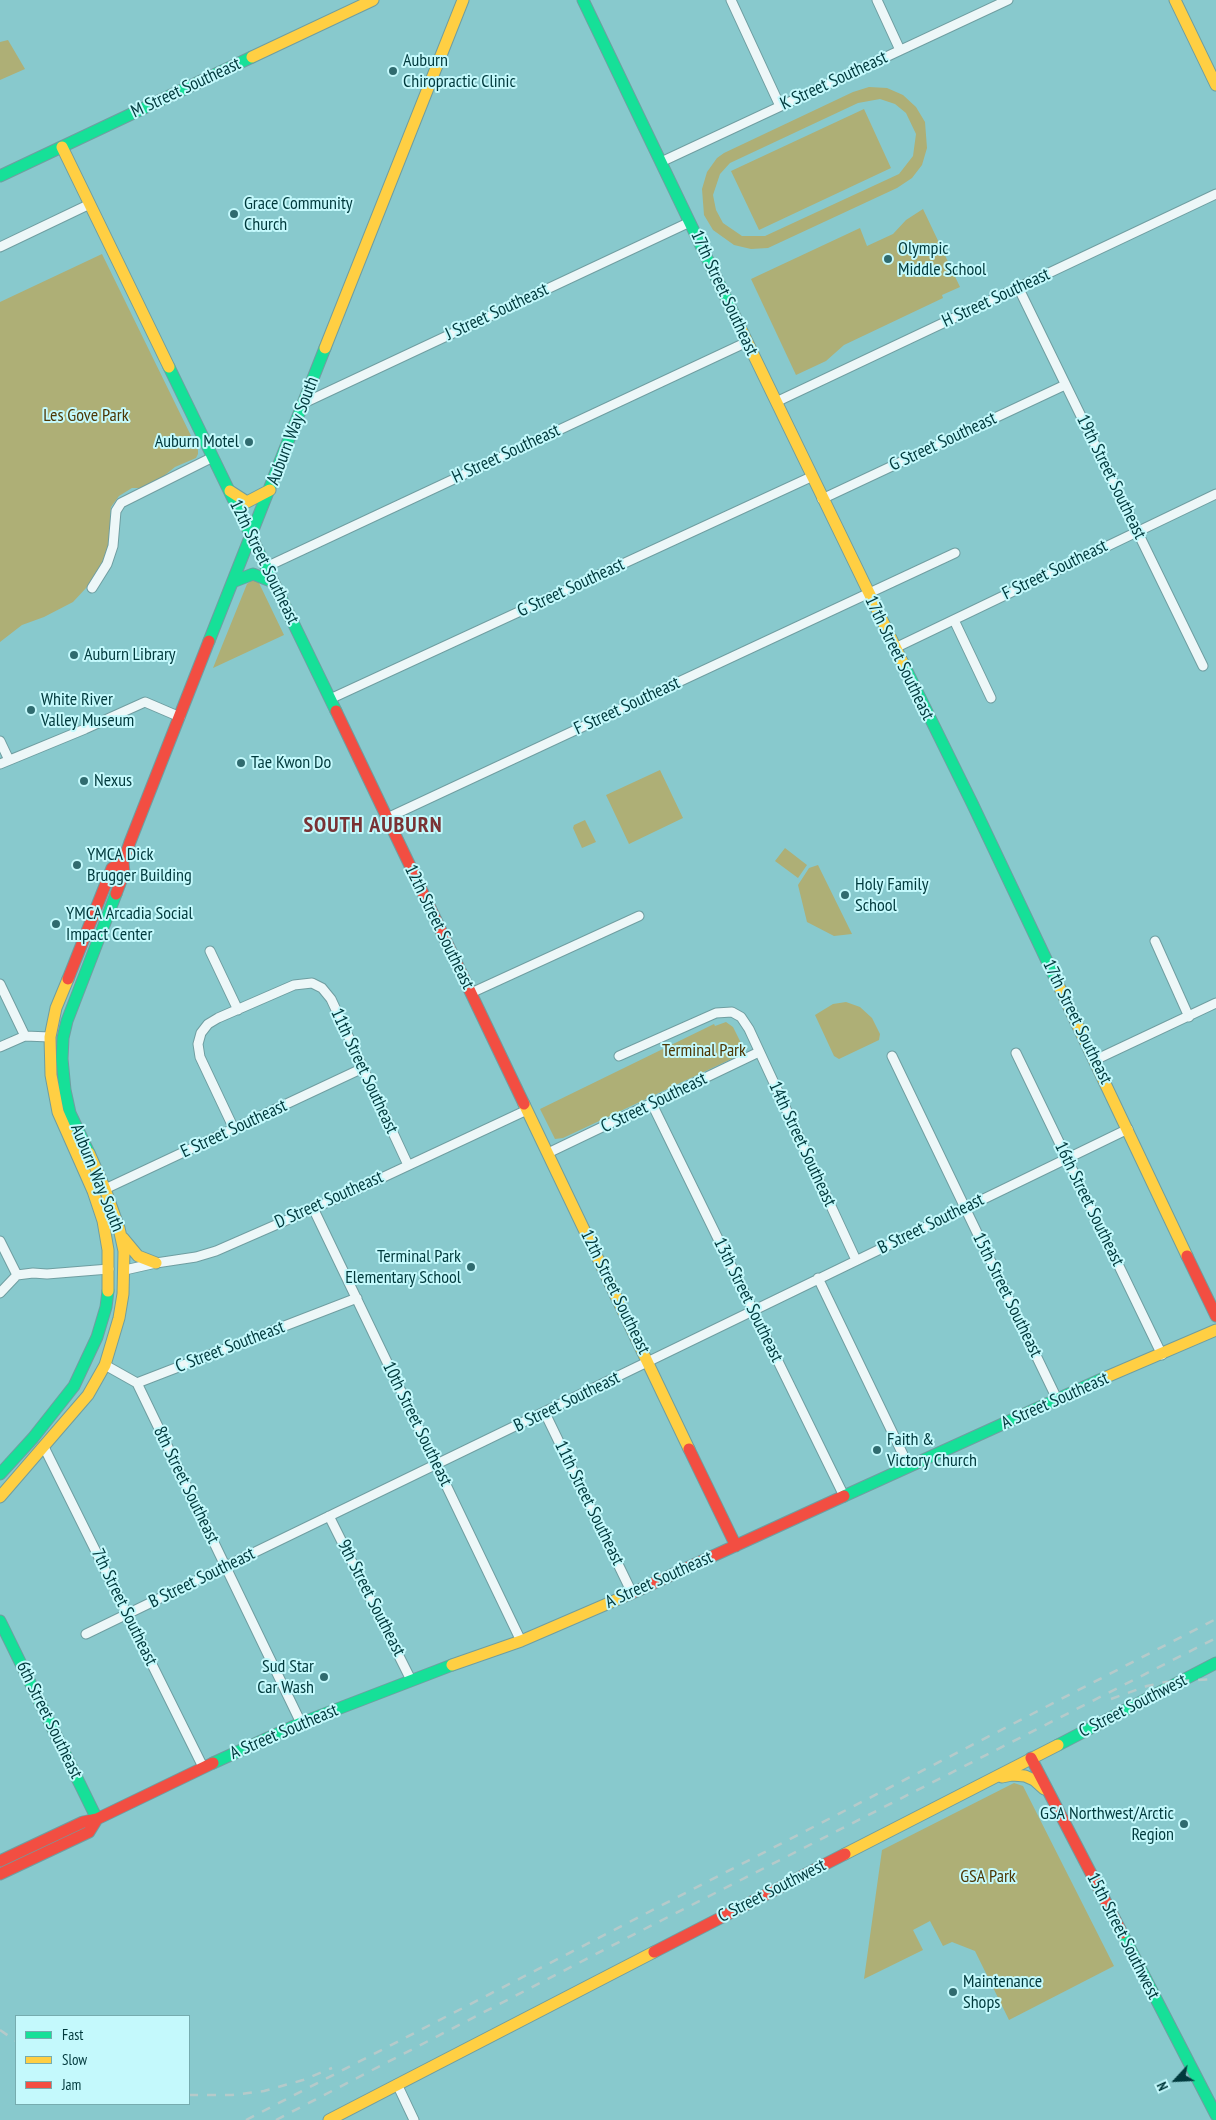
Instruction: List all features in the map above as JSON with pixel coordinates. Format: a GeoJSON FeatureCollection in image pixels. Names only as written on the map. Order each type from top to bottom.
{"type":"FeatureCollection","features":[{"type":"Feature","properties":{"kind":"main road","name":"M Street Southeast"},"geometry":{"type":"LineString","coordinates":[[0,176],[372,0]]}},
{"type":"Feature","properties":{"kind":"main road","name":"17th Street Southeast"},"geometry":{"type":"LineString","coordinates":[[583,0],[811,477],[972,804],[1216,1316]]}},
{"type":"Feature","properties":{"kind":"main road"},"geometry":{"type":"LineString","coordinates":[[1175,0],[1216,85]]}},
{"type":"Feature","properties":{"kind":"main road","name":"Auburn Way South"},"geometry":{"type":"LineString","coordinates":[[0,1497],[88,1395],[105,1365],[119,1318],[125,1270],[121,1235],[105,1189],[70,1113],[62,1071],[63,1038],[77,992],[124,873],[123,862],[462,1]]}},
{"type":"Feature","properties":{"kind":"main road","name":"12th Street Southeast"},"geometry":{"type":"LineString","coordinates":[[62,148],[213,457],[736,1546]]}},
{"type":"Feature","properties":{"kind":"main road"},"geometry":{"type":"LineString","coordinates":[[228,490],[237,498],[247,502],[270,490]]}},
{"type":"Feature","properties":{"kind":"main road"},"geometry":{"type":"LineString","coordinates":[[234,581],[253,574],[273,582]]}},
{"type":"Feature","properties":{"kind":"main road","name":"Auburn Way South"},"geometry":{"type":"LineString","coordinates":[[0,1474],[33,1438],[74,1386],[97,1337],[106,1307],[109,1269],[108,1250],[97,1200],[60,1120],[55,1104],[50,1075],[50,1037],[56,1008],[112,868],[123,862]]}},
{"type":"Feature","properties":{"kind":"main road"},"geometry":{"type":"LineString","coordinates":[[50,1037],[63,1038]]}},
{"type":"Feature","properties":{"kind":"main road"},"geometry":{"type":"LineString","coordinates":[[112,1206],[110,1217],[115,1253],[109,1269],[116,1283],[117,1290],[109,1336],[112,1345]]}},
{"type":"Feature","properties":{"kind":"main road"},"geometry":{"type":"LineString","coordinates":[[121,1235],[138,1256],[156,1263]]}},
{"type":"Feature","properties":{"kind":"main road","name":"A Street Southeast"},"geometry":{"type":"LineString","coordinates":[[0,1861],[83,1822],[97,1819],[203,1767],[301,1723],[412,1680],[521,1641],[632,1593],[1057,1399],[1216,1330]]}},
{"type":"Feature","properties":{"kind":"main road","name":"6th Street Southeast"},"geometry":{"type":"LineString","coordinates":[[0,1621],[97,1819]]}},
{"type":"Feature","properties":{"kind":"main road","name":"C Street Southwest"},"geometry":{"type":"LineString","coordinates":[[329,2120],[1216,1663]]}},
{"type":"Feature","properties":{"kind":"main road","name":"15th Street Southwest"},"geometry":{"type":"LineString","coordinates":[[1031,1758],[1216,2115]]}},
{"type":"Feature","properties":{"kind":"main road"},"geometry":{"type":"LineString","coordinates":[[989,1780],[1012,1775],[1025,1776],[1034,1780],[1053,1800]]}},
{"type":"Feature","properties":{"kind":"main road","name":"A Street Southeast"},"geometry":{"type":"LineString","coordinates":[[0,1874],[89,1832],[97,1819]]}},
{"type":"Feature","properties":{"kind":"street"},"geometry":{"type":"LineString","coordinates":[[731,0],[780,106]]}},
{"type":"Feature","properties":{"kind":"street"},"geometry":{"type":"LineString","coordinates":[[878,0],[900,50]]}},
{"type":"Feature","properties":{"kind":"street","name":"K Street Southeast"},"geometry":{"type":"LineString","coordinates":[[661,162],[1008,0]]}},
{"type":"Feature","properties":{"kind":"street","name":"H Street Southeast"},"geometry":{"type":"LineString","coordinates":[[776,402],[1216,194]]}},
{"type":"Feature","properties":{"kind":"street"},"geometry":{"type":"LineString","coordinates":[[0,246],[90,204]]}},
{"type":"Feature","properties":{"kind":"street","name":"J Street Southeast"},"geometry":{"type":"LineString","coordinates":[[304,403],[690,222]]}},
{"type":"Feature","properties":{"kind":"street","name":"19th Street Southeast"},"geometry":{"type":"LineString","coordinates":[[1018,287],[1203,666]]}},
{"type":"Feature","properties":{"kind":"street","name":"H Street Southeast"},"geometry":{"type":"LineString","coordinates":[[266,567],[747,342]]}},
{"type":"Feature","properties":{"kind":"street","name":"G Street Southeast"},"geometry":{"type":"LineString","coordinates":[[822,499],[1065,385]]}},
{"type":"Feature","properties":{"kind":"street"},"geometry":{"type":"LineString","coordinates":[[92,588],[107,564],[116,511],[124,501],[213,457]]}},
{"type":"Feature","properties":{"kind":"street","name":"G Street Southeast"},"geometry":{"type":"LineString","coordinates":[[330,700],[811,477]]}},
{"type":"Feature","properties":{"kind":"street","name":"F Street Southeast"},"geometry":{"type":"LineString","coordinates":[[895,648],[1137,530],[1216,494]]}},
{"type":"Feature","properties":{"kind":"street","name":"F Street Southeast"},"geometry":{"type":"LineString","coordinates":[[387,818],[955,553]]}},
{"type":"Feature","properties":{"kind":"street"},"geometry":{"type":"LineString","coordinates":[[954,620],[991,698]]}},
{"type":"Feature","properties":{"kind":"street"},"geometry":{"type":"LineString","coordinates":[[0,764],[145,702],[180,717]]}},
{"type":"Feature","properties":{"kind":"street"},"geometry":{"type":"LineString","coordinates":[[0,741],[9,760]]}},
{"type":"Feature","properties":{"kind":"street"},"geometry":{"type":"LineString","coordinates":[[471,993],[639,916]]}},
{"type":"Feature","properties":{"kind":"street"},"geometry":{"type":"LineString","coordinates":[[1155,941],[1189,1017]]}},
{"type":"Feature","properties":{"kind":"street"},"geometry":{"type":"LineString","coordinates":[[210,951],[238,1010],[210,1022],[199,1037],[198,1046],[200,1056],[234,1129]]}},
{"type":"Feature","properties":{"kind":"street"},"geometry":{"type":"LineString","coordinates":[[0,984],[25,1036]]}},
{"type":"Feature","properties":{"kind":"street","name":"11th Street Southeast"},"geometry":{"type":"LineString","coordinates":[[238,1010],[294,985],[312,984],[322,988],[330,997],[408,1165]]}},
{"type":"Feature","properties":{"kind":"street"},"geometry":{"type":"LineString","coordinates":[[1095,1060],[1216,1003]]}},
{"type":"Feature","properties":{"kind":"street","name":"14th Street Southeast"},"geometry":{"type":"LineString","coordinates":[[619,1056],[696,1020],[722,1012],[736,1014],[749,1029],[856,1260]]}},
{"type":"Feature","properties":{"kind":"street"},"geometry":{"type":"LineString","coordinates":[[0,1047],[25,1036],[50,1037]]}},
{"type":"Feature","properties":{"kind":"street","name":"C Street Southeast"},"geometry":{"type":"LineString","coordinates":[[548,1153],[759,1052]]}},
{"type":"Feature","properties":{"kind":"street","name":"16th Street Southeast"},"geometry":{"type":"LineString","coordinates":[[1016,1053],[1162,1354]]}},
{"type":"Feature","properties":{"kind":"street","name":"15th Street Southeast"},"geometry":{"type":"LineString","coordinates":[[892,1056],[1057,1399]]}},
{"type":"Feature","properties":{"kind":"street","name":"E Street Southeast"},"geometry":{"type":"LineString","coordinates":[[105,1189],[363,1068]]}},
{"type":"Feature","properties":{"kind":"street","name":"13th Street Southeast"},"geometry":{"type":"LineString","coordinates":[[652,1104],[844,1496]]}},
{"type":"Feature","properties":{"kind":"street","name":"D Street Southeast"},"geometry":{"type":"LineString","coordinates":[[125,1270],[206,1254],[313,1208],[527,1110]]}},
{"type":"Feature","properties":{"kind":"street","name":"B Street Southeast"},"geometry":{"type":"LineString","coordinates":[[86,1634],[1128,1129]]}},
{"type":"Feature","properties":{"kind":"street","name":"10th Street Southeast"},"geometry":{"type":"LineString","coordinates":[[313,1208],[521,1641]]}},
{"type":"Feature","properties":{"kind":"street"},"geometry":{"type":"LineString","coordinates":[[0,1241],[17,1275]]}},
{"type":"Feature","properties":{"kind":"street"},"geometry":{"type":"LineString","coordinates":[[0,1293],[17,1275],[109,1269]]}},
{"type":"Feature","properties":{"kind":"street"},"geometry":{"type":"LineString","coordinates":[[818,1278],[909,1467]]}},
{"type":"Feature","properties":{"kind":"street","name":"C Street Southeast"},"geometry":{"type":"LineString","coordinates":[[136,1383],[357,1298]]}},
{"type":"Feature","properties":{"kind":"street"},"geometry":{"type":"LineString","coordinates":[[105,1365],[136,1383]]}},
{"type":"Feature","properties":{"kind":"street","name":"8th Street Southeast"},"geometry":{"type":"LineString","coordinates":[[136,1383],[301,1723]]}},
{"type":"Feature","properties":{"kind":"street","name":"11th Street Southeast"},"geometry":{"type":"LineString","coordinates":[[545,1413],[632,1593]]}},
{"type":"Feature","properties":{"kind":"street","name":"7th Street Southeast"},"geometry":{"type":"LineString","coordinates":[[44,1447],[203,1767]]}},
{"type":"Feature","properties":{"kind":"street","name":"9th Street Southeast"},"geometry":{"type":"LineString","coordinates":[[329,1516],[412,1680]]}},
{"type":"Feature","properties":{"kind":"street"},"geometry":{"type":"LineString","coordinates":[[397,2084],[414,2120]]}},
{"type":"Feature","properties":{"kind":"green space"},"geometry":{"type":"Polygon","coordinates":[[[8,40],[25,69],[0,80],[0,42],[8,40]]]}},
{"type":"Feature","properties":{"kind":"green space"},"geometry":{"type":"Polygon","coordinates":[[[869,87],[887,88],[903,95],[916,107],[925,122],[927,148],[922,165],[912,178],[897,188],[768,248],[751,249],[734,245],[713,230],[704,215],[702,189],[707,172],[717,158],[853,92],[869,87]],[[880,99],[858,103],[730,163],[720,174],[713,195],[716,210],[723,223],[742,236],[765,236],[899,174],[913,156],[916,134],[906,113],[895,104],[880,99]]]}},
{"type":"Feature","properties":{"kind":"green space"},"geometry":{"type":"Polygon","coordinates":[[[864,109],[891,168],[759,230],[731,171],[864,109]]]}},
{"type":"Feature","properties":{"kind":"green space"},"geometry":{"type":"Polygon","coordinates":[[[923,209],[960,287],[942,295],[943,298],[844,345],[826,361],[796,375],[751,279],[860,228],[867,246],[893,234],[906,220],[923,209]]]}},
{"type":"Feature","properties":{"kind":"green space","name":"Les Gove Park"},"geometry":{"type":"Polygon","coordinates":[[[102,254],[198,450],[198,454],[196,458],[175,467],[160,479],[142,488],[132,488],[119,496],[111,507],[112,526],[108,553],[87,587],[73,602],[44,617],[22,625],[0,642],[0,302],[102,254]]]}},
{"type":"Feature","properties":{"kind":"green space"},"geometry":{"type":"Polygon","coordinates":[[[253,580],[259,583],[284,635],[213,668],[247,584],[253,580]]]}},
{"type":"Feature","properties":{"kind":"green space"},"geometry":{"type":"Polygon","coordinates":[[[660,770],[683,818],[629,844],[606,795],[660,770]]]}},
{"type":"Feature","properties":{"kind":"green space"},"geometry":{"type":"Polygon","coordinates":[[[585,820],[596,842],[582,848],[573,828],[574,825],[585,820]]]}},
{"type":"Feature","properties":{"kind":"green space"},"geometry":{"type":"Polygon","coordinates":[[[785,848],[807,865],[798,878],[775,861],[785,848]]]}},
{"type":"Feature","properties":{"kind":"green space"},"geometry":{"type":"Polygon","coordinates":[[[818,865],[852,934],[834,936],[807,922],[798,885],[809,868],[818,865]]]}},
{"type":"Feature","properties":{"kind":"green space"},"geometry":{"type":"Polygon","coordinates":[[[846,1002],[860,1007],[872,1018],[880,1034],[879,1040],[839,1059],[834,1056],[815,1015],[833,1004],[846,1002]]]}},
{"type":"Feature","properties":{"kind":"green space","name":"Terminal Park"},"geometry":{"type":"Polygon","coordinates":[[[726,1022],[733,1027],[743,1047],[742,1054],[563,1138],[555,1139],[540,1109],[714,1024],[715,1026],[726,1022]]]}},
{"type":"Feature","properties":{"kind":"green space","name":"GSA Park"},"geometry":{"type":"Polygon","coordinates":[[[1014,1783],[1023,1786],[1114,1966],[1009,2020],[975,1951],[952,1942],[943,1946],[930,1921],[913,1930],[923,1950],[864,1979],[882,1850],[1014,1783]]]}},
{"type":"Feature","properties":{"kind":"railway"},"geometry":{"type":"LineString","coordinates":[[246,2120],[1216,1619]]}},
{"type":"Feature","properties":{"kind":"railway"},"geometry":{"type":"LineString","coordinates":[[276,2120],[621,1941],[1216,1638]]}},
{"type":"Feature","properties":{"kind":"railway"},"geometry":{"type":"LineString","coordinates":[[1111,1699],[1147,1686],[1166,1682],[1216,1679]]}},
{"type":"Feature","properties":{"kind":"railway"},"geometry":{"type":"LineString","coordinates":[[0,2030],[15,2040]]}},
{"type":"Feature","properties":{"kind":"railway"},"geometry":{"type":"LineString","coordinates":[[190,2095],[232,2095],[264,2091],[303,2080],[332,2068]]}},
{"type":"Feature","properties":{"kind":"traffic: fast"},"geometry":{"type":"LineString","coordinates":[[583,0],[740,327]]}},
{"type":"Feature","properties":{"kind":"traffic: fast"},"geometry":{"type":"LineString","coordinates":[[0,176],[252,57]]}},
{"type":"Feature","properties":{"kind":"traffic: fast"},"geometry":{"type":"LineString","coordinates":[[209,641],[325,348]]}},
{"type":"Feature","properties":{"kind":"traffic: fast"},"geometry":{"type":"LineString","coordinates":[[169,367],[336,711]]}},
{"type":"Feature","properties":{"kind":"traffic: fast"},"geometry":{"type":"LineString","coordinates":[[235,581],[253,574],[273,582]]}},
{"type":"Feature","properties":{"kind":"traffic: fast"},"geometry":{"type":"LineString","coordinates":[[903,663],[1056,980]]}},
{"type":"Feature","properties":{"kind":"traffic: fast"},"geometry":{"type":"LineString","coordinates":[[89,1153],[70,1113],[65,1090],[62,1059],[63,1038],[67,1021],[116,894]]}},
{"type":"Feature","properties":{"kind":"traffic: fast"},"geometry":{"type":"LineString","coordinates":[[0,1474],[33,1438],[74,1386],[97,1337],[106,1307],[108,1291]]}},
{"type":"Feature","properties":{"kind":"traffic: fast"},"geometry":{"type":"LineString","coordinates":[[844,1496],[1104,1378]]}},
{"type":"Feature","properties":{"kind":"traffic: fast"},"geometry":{"type":"LineString","coordinates":[[0,1621],[97,1819]]}},
{"type":"Feature","properties":{"kind":"traffic: fast"},"geometry":{"type":"LineString","coordinates":[[1058,1745],[1216,1663]]}},
{"type":"Feature","properties":{"kind":"traffic: fast"},"geometry":{"type":"LineString","coordinates":[[213,1763],[301,1723],[452,1665]]}},
{"type":"Feature","properties":{"kind":"traffic: fast"},"geometry":{"type":"LineString","coordinates":[[1122,1933],[1216,2115]]}},
{"type":"Feature","properties":{"kind":"traffic: slow"},"geometry":{"type":"LineString","coordinates":[[252,57],[373,0]]}},
{"type":"Feature","properties":{"kind":"traffic: slow"},"geometry":{"type":"LineString","coordinates":[[325,348],[463,0]]}},
{"type":"Feature","properties":{"kind":"traffic: slow"},"geometry":{"type":"LineString","coordinates":[[1175,0],[1216,85]]}},
{"type":"Feature","properties":{"kind":"traffic: slow"},"geometry":{"type":"LineString","coordinates":[[62,147],[169,367]]}},
{"type":"Feature","properties":{"kind":"traffic: slow"},"geometry":{"type":"LineString","coordinates":[[740,327],[903,663]]}},
{"type":"Feature","properties":{"kind":"traffic: slow"},"geometry":{"type":"LineString","coordinates":[[230,491],[247,502],[270,490]]}},
{"type":"Feature","properties":{"kind":"traffic: slow"},"geometry":{"type":"LineString","coordinates":[[68,979],[56,1008],[50,1037],[51,1075],[58,1112],[93,1191],[103,1221],[108,1250],[108,1291]]}},
{"type":"Feature","properties":{"kind":"traffic: slow"},"geometry":{"type":"LineString","coordinates":[[1056,980],[1187,1256]]}},
{"type":"Feature","properties":{"kind":"traffic: slow"},"geometry":{"type":"LineString","coordinates":[[524,1104],[689,1449]]}},
{"type":"Feature","properties":{"kind":"traffic: slow"},"geometry":{"type":"LineString","coordinates":[[0,1497],[88,1395],[105,1365],[119,1318],[123,1294],[124,1251],[119,1228],[89,1153]]}},
{"type":"Feature","properties":{"kind":"traffic: slow"},"geometry":{"type":"LineString","coordinates":[[123,1238],[138,1256],[156,1263]]}},
{"type":"Feature","properties":{"kind":"traffic: slow"},"geometry":{"type":"LineString","coordinates":[[1104,1378],[1216,1330]]}},
{"type":"Feature","properties":{"kind":"traffic: slow"},"geometry":{"type":"LineString","coordinates":[[452,1665],[521,1641],[630,1594]]}},
{"type":"Feature","properties":{"kind":"traffic: slow"},"geometry":{"type":"LineString","coordinates":[[845,1854],[1058,1745]]}},
{"type":"Feature","properties":{"kind":"traffic: slow"},"geometry":{"type":"LineString","coordinates":[[1002,1777],[1012,1775],[1025,1776],[1034,1780],[1044,1789]]}},
{"type":"Feature","properties":{"kind":"traffic: slow"},"geometry":{"type":"LineString","coordinates":[[329,2120],[654,1952]]}},
{"type":"Feature","properties":{"kind":"traffic: jam"},"geometry":{"type":"LineString","coordinates":[[116,894],[124,873],[123,862],[130,842],[209,641]]}},
{"type":"Feature","properties":{"kind":"traffic: jam"},"geometry":{"type":"LineString","coordinates":[[336,711],[524,1104]]}},
{"type":"Feature","properties":{"kind":"traffic: jam"},"geometry":{"type":"LineString","coordinates":[[68,979],[112,868],[123,862]]}},
{"type":"Feature","properties":{"kind":"traffic: jam"},"geometry":{"type":"LineString","coordinates":[[1187,1256],[1216,1316]]}},
{"type":"Feature","properties":{"kind":"traffic: jam"},"geometry":{"type":"LineString","coordinates":[[689,1449],[736,1546]]}},
{"type":"Feature","properties":{"kind":"traffic: jam"},"geometry":{"type":"LineString","coordinates":[[630,1594],[844,1496]]}},
{"type":"Feature","properties":{"kind":"traffic: jam"},"geometry":{"type":"LineString","coordinates":[[1031,1758],[1122,1933]]}},
{"type":"Feature","properties":{"kind":"traffic: jam"},"geometry":{"type":"LineString","coordinates":[[0,1861],[83,1822],[97,1819],[213,1763]]}},
{"type":"Feature","properties":{"kind":"traffic: jam"},"geometry":{"type":"LineString","coordinates":[[0,1874],[89,1832],[97,1819]]}},
{"type":"Feature","properties":{"kind":"traffic: jam"},"geometry":{"type":"LineString","coordinates":[[654,1952],[845,1854]]}},
{"type":"Feature","properties":{"kind":"place","name":"Auburn Chiropractic Clinic"},"geometry":{"type":"Point","coordinates":[393,71]}},
{"type":"Feature","properties":{"kind":"place","name":"Grace Community Church"},"geometry":{"type":"Point","coordinates":[234,214]}},
{"type":"Feature","properties":{"kind":"place","name":"Olympic Middle School"},"geometry":{"type":"Point","coordinates":[888,259]}},
{"type":"Feature","properties":{"kind":"place","name":"Auburn Motel"},"geometry":{"type":"Point","coordinates":[249,442]}},
{"type":"Feature","properties":{"kind":"place","name":"Auburn Library"},"geometry":{"type":"Point","coordinates":[74,655]}},
{"type":"Feature","properties":{"kind":"place","name":"White River Valley Museum"},"geometry":{"type":"Point","coordinates":[31,710]}},
{"type":"Feature","properties":{"kind":"place","name":"Tae Kwon Do"},"geometry":{"type":"Point","coordinates":[241,763]}},
{"type":"Feature","properties":{"kind":"place","name":"Nexus"},"geometry":{"type":"Point","coordinates":[84,781]}},
{"type":"Feature","properties":{"kind":"place","name":"YMCA Dick Brugger Building"},"geometry":{"type":"Point","coordinates":[77,865]}},
{"type":"Feature","properties":{"kind":"place","name":"Holy Family School"},"geometry":{"type":"Point","coordinates":[845,895]}},
{"type":"Feature","properties":{"kind":"place","name":"YMCA Arcadia Social Impact Center"},"geometry":{"type":"Point","coordinates":[56,924]}},
{"type":"Feature","properties":{"kind":"place","name":"Terminal Park Elementary School"},"geometry":{"type":"Point","coordinates":[471,1267]}},
{"type":"Feature","properties":{"kind":"place","name":"Faith & Victory Church"},"geometry":{"type":"Point","coordinates":[877,1450]}},
{"type":"Feature","properties":{"kind":"place","name":"Sud Star Car Wash"},"geometry":{"type":"Point","coordinates":[324,1677]}},
{"type":"Feature","properties":{"kind":"place","name":"GSA Northwest/Arctic Region"},"geometry":{"type":"Point","coordinates":[1184,1824]}},
{"type":"Feature","properties":{"kind":"place","name":"Maintenance Shops"},"geometry":{"type":"Point","coordinates":[953,1992]}},
{"type":"Feature","properties":{"kind":"district","name":"SOUTH AUBURN"},"geometry":{"type":"Point","coordinates":[373,826]}}]}
